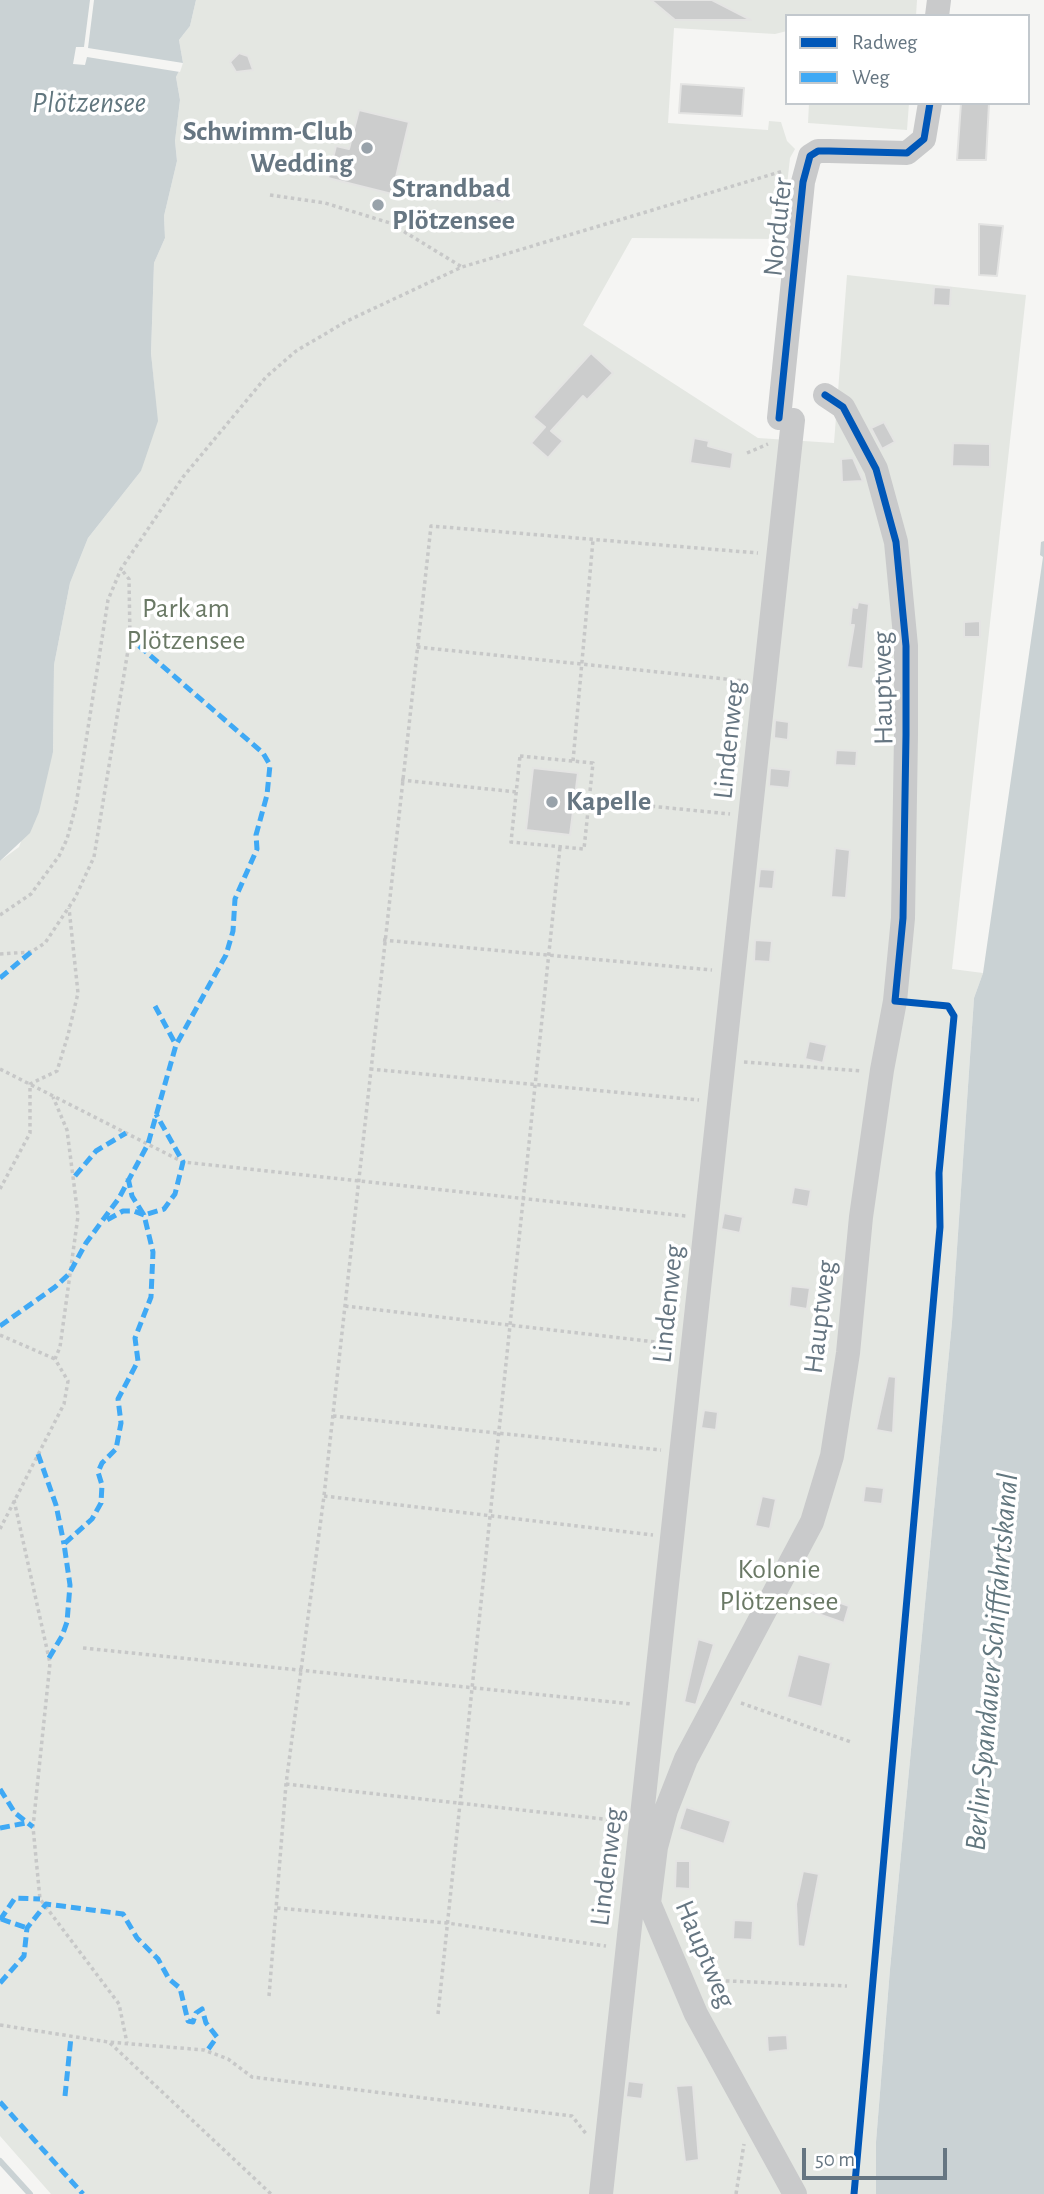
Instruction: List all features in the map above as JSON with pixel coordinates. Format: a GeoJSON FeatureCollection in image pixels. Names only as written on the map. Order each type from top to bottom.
{"type":"FeatureCollection","features":[{"type":"Feature","properties":{"kind":"street","name":"Nordufer"},"geometry":{"type":"LineString","coordinates":[[786,419],[806,165],[810,156],[818,151],[907,153],[924,139],[930,105]]}},
{"type":"Feature","properties":{"kind":"street","name":"Hauptweg"},"geometry":{"type":"LineString","coordinates":[[795,2194],[760,2125],[748,2111],[696,2014],[649,1903],[648,1845],[666,1810],[686,1759],[812,1522],[832,1456],[848,1353],[861,1217],[882,1070],[895,1001],[903,918],[906,646],[897,542],[876,469],[843,407],[825,395]]}},
{"type":"Feature","properties":{"kind":"street","name":"Lindenweg"},"geometry":{"type":"LineString","coordinates":[[600,2194],[648,1845],[786,419]]}},
{"type":"Feature","properties":{"kind":"path"},"geometry":{"type":"LineString","coordinates":[[0,915],[31,894],[59,856],[67,839],[76,804],[108,600],[121,569],[205,450],[265,377],[296,351],[346,321],[462,267],[806,165]]}},
{"type":"Feature","properties":{"kind":"path"},"geometry":{"type":"LineString","coordinates":[[270,195],[324,203],[390,223],[462,267]]}},
{"type":"Feature","properties":{"kind":"path"},"geometry":{"type":"LineString","coordinates":[[269,1996],[286,1784],[324,1496],[383,940],[431,526],[764,554]]}},
{"type":"Feature","properties":{"kind":"path"},"geometry":{"type":"LineString","coordinates":[[573,761],[593,539]]}},
{"type":"Feature","properties":{"kind":"path"},"geometry":{"type":"LineString","coordinates":[[0,954],[38,949],[57,928],[94,857],[130,628],[129,579],[121,569]]}},
{"type":"Feature","properties":{"kind":"path"},"geometry":{"type":"LineString","coordinates":[[417,647],[750,681]]}},
{"type":"Feature","properties":{"kind":"path"},"geometry":{"type":"LineString","coordinates":[[520,756],[593,763],[584,849],[512,842],[517,792],[520,756]]}},
{"type":"Feature","properties":{"kind":"path"},"geometry":{"type":"LineString","coordinates":[[401,780],[517,792]]}},
{"type":"Feature","properties":{"kind":"path"},"geometry":{"type":"LineString","coordinates":[[589,800],[736,814]]}},
{"type":"Feature","properties":{"kind":"path"},"geometry":{"type":"LineString","coordinates":[[438,2014],[561,847]]}},
{"type":"Feature","properties":{"kind":"path"},"geometry":{"type":"LineString","coordinates":[[30,1084],[57,1071],[78,993],[69,908]]}},
{"type":"Feature","properties":{"kind":"path"},"geometry":{"type":"LineString","coordinates":[[383,940],[718,970]]}},
{"type":"Feature","properties":{"kind":"path"},"geometry":{"type":"LineString","coordinates":[[724,1060],[845,1071],[882,1070]]}},
{"type":"Feature","properties":{"kind":"path"},"geometry":{"type":"LineString","coordinates":[[0,1069],[183,1162],[691,1216]]}},
{"type":"Feature","properties":{"kind":"path"},"geometry":{"type":"LineString","coordinates":[[370,1069],[704,1101]]}},
{"type":"Feature","properties":{"kind":"path"},"geometry":{"type":"LineString","coordinates":[[0,1189],[30,1133],[30,1084]]}},
{"type":"Feature","properties":{"kind":"path"},"geometry":{"type":"LineString","coordinates":[[52,1095],[67,1130],[78,1216],[60,1347],[55,1359]]}},
{"type":"Feature","properties":{"kind":"path"},"geometry":{"type":"LineString","coordinates":[[345,1306],[677,1344]]}},
{"type":"Feature","properties":{"kind":"path"},"geometry":{"type":"LineString","coordinates":[[0,1335],[55,1359],[68,1381],[64,1404],[0,1529]]}},
{"type":"Feature","properties":{"kind":"path"},"geometry":{"type":"LineString","coordinates":[[333,1416],[665,1451]]}},
{"type":"Feature","properties":{"kind":"path"},"geometry":{"type":"LineString","coordinates":[[324,1496],[656,1535]]}},
{"type":"Feature","properties":{"kind":"path"},"geometry":{"type":"LineString","coordinates":[[14,1500],[50,1663],[33,1827],[40,1899],[120,2004],[127,2044]]}},
{"type":"Feature","properties":{"kind":"path"},"geometry":{"type":"LineString","coordinates":[[83,1648],[637,1704]]}},
{"type":"Feature","properties":{"kind":"path"},"geometry":{"type":"LineString","coordinates":[[719,1695],[851,1742]]}},
{"type":"Feature","properties":{"kind":"path"},"geometry":{"type":"LineString","coordinates":[[286,1784],[624,1822]]}},
{"type":"Feature","properties":{"kind":"path"},"geometry":{"type":"LineString","coordinates":[[278,1908],[447,1923],[610,1947]]}},
{"type":"Feature","properties":{"kind":"path"},"geometry":{"type":"LineString","coordinates":[[682,1979],[848,1986]]}},
{"type":"Feature","properties":{"kind":"path"},"geometry":{"type":"LineString","coordinates":[[0,2025],[108,2042],[204,2050],[228,2059],[252,2077],[572,2116],[591,2140]]}},
{"type":"Feature","properties":{"kind":"path"},"geometry":{"type":"LineString","coordinates":[[108,2042],[271,2194]]}},
{"type":"Feature","properties":{"kind":"path"},"geometry":{"type":"LineString","coordinates":[[736,2194],[748,2111]]}},
{"type":"Feature","properties":{"kind":"green space"},"geometry":{"type":"Polygon","coordinates":[[[196,0],[917,0],[916,14],[785,14],[785,32],[775,34],[674,28],[668,123],[768,130],[769,121],[781,122],[787,141],[795,149],[790,158],[781,239],[632,238],[583,325],[758,438],[834,443],[847,275],[1026,295],[952,969],[983,973],[974,998],[952,1322],[890,1969],[876,2142],[876,2194],[51,2194],[0,2136],[0,861],[19,847],[53,752],[54,665],[70,583],[88,538],[141,471],[155,394],[151,353],[154,263],[165,238],[164,216],[177,161],[175,141],[180,100],[176,77],[183,63],[179,40],[190,26],[196,0]]]}},
{"type":"Feature","properties":{"kind":"green space"},"geometry":{"type":"Polygon","coordinates":[[[809,105],[909,105],[907,130],[808,123],[809,105]]]}},
{"type":"Feature","properties":{"kind":"water","name":"Plötzensee"},"geometry":{"type":"Polygon","coordinates":[[[0,0],[196,0],[190,26],[179,40],[183,63],[176,77],[180,100],[175,141],[177,161],[164,216],[165,238],[154,263],[151,353],[158,421],[141,471],[88,538],[70,583],[54,665],[53,752],[39,812],[30,833],[0,861],[0,0]]]}},
{"type":"Feature","properties":{"kind":"water","name":"Berlin-Spandauer Schifffahrtskanal"},"geometry":{"type":"Polygon","coordinates":[[[1044,541],[1044,2194],[876,2194],[876,2142],[890,1969],[952,1322],[974,998],[983,973],[1043,557],[1040,555],[1041,542],[1044,541]]]}},
{"type":"Feature","properties":{"kind":"pier"},"geometry":{"type":"Polygon","coordinates":[[[90,0],[94,0],[88,48],[183,63],[180,72],[87,57],[85,65],[73,64],[76,47],[84,47],[90,0]]]}},
{"type":"Feature","properties":{"kind":"building"},"geometry":{"type":"Polygon","coordinates":[[[651,0],[712,0],[751,20],[675,20],[651,0]]]}},
{"type":"Feature","properties":{"kind":"building"},"geometry":{"type":"Polygon","coordinates":[[[239,53],[248,56],[253,70],[236,72],[230,62],[239,53]]]}},
{"type":"Feature","properties":{"kind":"building"},"geometry":{"type":"Polygon","coordinates":[[[681,84],[744,88],[742,116],[679,113],[681,84]]]}},
{"type":"Feature","properties":{"kind":"building"},"geometry":{"type":"Polygon","coordinates":[[[961,105],[989,105],[986,160],[957,160],[961,105]]]}},
{"type":"Feature","properties":{"kind":"building"},"geometry":{"type":"Polygon","coordinates":[[[359,110],[409,122],[392,194],[328,178],[336,146],[349,149],[359,110]]]}},
{"type":"Feature","properties":{"kind":"building"},"geometry":{"type":"Polygon","coordinates":[[[480,183],[504,188],[502,202],[477,198],[480,183]]]}},
{"type":"Feature","properties":{"kind":"building"},"geometry":{"type":"Polygon","coordinates":[[[979,224],[1003,226],[997,276],[979,275],[979,224]]]}},
{"type":"Feature","properties":{"kind":"building"},"geometry":{"type":"Polygon","coordinates":[[[934,287],[951,288],[950,306],[933,305],[934,287]]]}},
{"type":"Feature","properties":{"kind":"building"},"geometry":{"type":"Polygon","coordinates":[[[591,353],[613,373],[587,400],[583,396],[551,431],[563,441],[548,458],[531,443],[545,427],[533,417],[591,353]]]}},
{"type":"Feature","properties":{"kind":"building"},"geometry":{"type":"Polygon","coordinates":[[[884,422],[895,442],[882,449],[871,428],[884,422]]]}},
{"type":"Feature","properties":{"kind":"building"},"geometry":{"type":"Polygon","coordinates":[[[694,438],[709,441],[708,446],[733,453],[731,469],[690,463],[694,438]]]}},
{"type":"Feature","properties":{"kind":"building"},"geometry":{"type":"Polygon","coordinates":[[[953,443],[990,444],[990,467],[952,466],[953,443]]]}},
{"type":"Feature","properties":{"kind":"building"},"geometry":{"type":"Polygon","coordinates":[[[853,458],[863,481],[842,482],[841,459],[853,458]]]}},
{"type":"Feature","properties":{"kind":"building"},"geometry":{"type":"Polygon","coordinates":[[[858,602],[869,604],[863,669],[847,667],[854,625],[850,625],[852,607],[857,608],[858,602]]]}},
{"type":"Feature","properties":{"kind":"building"},"geometry":{"type":"Polygon","coordinates":[[[980,621],[980,637],[964,637],[964,622],[980,621]]]}},
{"type":"Feature","properties":{"kind":"building"},"geometry":{"type":"Polygon","coordinates":[[[775,720],[789,722],[788,740],[774,738],[775,720]]]}},
{"type":"Feature","properties":{"kind":"building"},"geometry":{"type":"Polygon","coordinates":[[[836,750],[857,751],[856,766],[835,765],[836,750]]]}},
{"type":"Feature","properties":{"kind":"building","name":"Kapelle"},"geometry":{"type":"Polygon","coordinates":[[[533,768],[578,773],[570,835],[526,830],[533,768]]]}},
{"type":"Feature","properties":{"kind":"building"},"geometry":{"type":"Polygon","coordinates":[[[770,768],[791,770],[789,788],[769,786],[770,768]]]}},
{"type":"Feature","properties":{"kind":"building"},"geometry":{"type":"Polygon","coordinates":[[[835,848],[850,850],[846,898],[831,897],[835,848]]]}},
{"type":"Feature","properties":{"kind":"building"},"geometry":{"type":"Polygon","coordinates":[[[760,869],[775,870],[773,889],[758,888],[760,869]]]}},
{"type":"Feature","properties":{"kind":"building"},"geometry":{"type":"Polygon","coordinates":[[[755,940],[772,941],[770,962],[754,961],[755,940]]]}},
{"type":"Feature","properties":{"kind":"building"},"geometry":{"type":"Polygon","coordinates":[[[809,1041],[827,1045],[823,1063],[805,1059],[809,1041]]]}},
{"type":"Feature","properties":{"kind":"building"},"geometry":{"type":"Polygon","coordinates":[[[794,1187],[811,1190],[808,1207],[791,1204],[794,1187]]]}},
{"type":"Feature","properties":{"kind":"building"},"geometry":{"type":"Polygon","coordinates":[[[724,1213],[743,1217],[740,1233],[721,1229],[724,1213]]]}},
{"type":"Feature","properties":{"kind":"building"},"geometry":{"type":"Polygon","coordinates":[[[791,1286],[810,1288],[807,1309],[789,1306],[791,1286]]]}},
{"type":"Feature","properties":{"kind":"building"},"geometry":{"type":"Polygon","coordinates":[[[888,1376],[896,1377],[893,1433],[876,1430],[888,1376]]]}},
{"type":"Feature","properties":{"kind":"building"},"geometry":{"type":"Polygon","coordinates":[[[704,1410],[718,1412],[716,1430],[701,1428],[704,1410]]]}},
{"type":"Feature","properties":{"kind":"building"},"geometry":{"type":"Polygon","coordinates":[[[865,1486],[884,1488],[882,1504],[863,1502],[865,1486]]]}},
{"type":"Feature","properties":{"kind":"building"},"geometry":{"type":"Polygon","coordinates":[[[762,1496],[776,1499],[770,1529],[755,1526],[762,1496]]]}},
{"type":"Feature","properties":{"kind":"building"},"geometry":{"type":"Polygon","coordinates":[[[810,1592],[849,1606],[844,1623],[804,1609],[810,1592]]]}},
{"type":"Feature","properties":{"kind":"building"},"geometry":{"type":"Polygon","coordinates":[[[698,1639],[714,1644],[696,1705],[684,1702],[698,1639]]]}},
{"type":"Feature","properties":{"kind":"building"},"geometry":{"type":"Polygon","coordinates":[[[798,1654],[831,1663],[822,1707],[787,1697],[798,1654]]]}},
{"type":"Feature","properties":{"kind":"building"},"geometry":{"type":"Polygon","coordinates":[[[686,1807],[731,1821],[724,1844],[679,1829],[686,1807]]]}},
{"type":"Feature","properties":{"kind":"building"},"geometry":{"type":"Polygon","coordinates":[[[676,1861],[690,1861],[690,1889],[675,1888],[676,1861]]]}},
{"type":"Feature","properties":{"kind":"building"},"geometry":{"type":"Polygon","coordinates":[[[803,1871],[819,1874],[805,1947],[798,1946],[796,1904],[803,1871]]]}},
{"type":"Feature","properties":{"kind":"building"},"geometry":{"type":"Polygon","coordinates":[[[734,1920],[753,1921],[752,1940],[733,1939],[734,1920]]]}},
{"type":"Feature","properties":{"kind":"building"},"geometry":{"type":"Polygon","coordinates":[[[787,2035],[788,2050],[768,2052],[767,2036],[787,2035]]]}},
{"type":"Feature","properties":{"kind":"building"},"geometry":{"type":"Polygon","coordinates":[[[628,2081],[644,2083],[642,2099],[626,2097],[628,2081]]]}},
{"type":"Feature","properties":{"kind":"building"},"geometry":{"type":"Polygon","coordinates":[[[693,2085],[699,2160],[685,2162],[676,2086],[693,2085]]]}},
{"type":"Feature","properties":{"kind":"waterway"},"geometry":{"type":"LineString","coordinates":[[0,2161],[30,2194]]}},
{"type":"Feature","properties":{"kind":"marked path"},"geometry":{"type":"LineString","coordinates":[[0,1326],[69,1274],[86,1243],[119,1198],[148,1144],[176,1045],[226,955],[233,931],[235,899],[257,849],[256,835],[267,795],[270,765],[263,753],[130,638]]}},
{"type":"Feature","properties":{"kind":"marked path"},"geometry":{"type":"LineString","coordinates":[[0,978],[31,952]]}},
{"type":"Feature","properties":{"kind":"marked path"},"geometry":{"type":"LineString","coordinates":[[155,1006],[176,1045]]}},
{"type":"Feature","properties":{"kind":"marked path"},"geometry":{"type":"LineString","coordinates":[[128,1178],[132,1196],[144,1215],[164,1209],[175,1194],[183,1162],[156,1114]]}},
{"type":"Feature","properties":{"kind":"marked path"},"geometry":{"type":"LineString","coordinates":[[75,1176],[96,1151],[126,1133]]}},
{"type":"Feature","properties":{"kind":"marked path"},"geometry":{"type":"LineString","coordinates":[[49,1658],[67,1622],[70,1585],[64,1544],[92,1519],[101,1503],[102,1485],[98,1472],[102,1463],[116,1449],[121,1423],[118,1399],[138,1361],[135,1338],[151,1297],[153,1252],[144,1215],[123,1211],[107,1220]]}},
{"type":"Feature","properties":{"kind":"marked path"},"geometry":{"type":"LineString","coordinates":[[38,1454],[56,1505],[64,1544]]}},
{"type":"Feature","properties":{"kind":"marked path"},"geometry":{"type":"LineString","coordinates":[[0,1789],[15,1813],[33,1827]]}},
{"type":"Feature","properties":{"kind":"marked path"},"geometry":{"type":"LineString","coordinates":[[0,1828],[26,1823]]}},
{"type":"Feature","properties":{"kind":"marked path"},"geometry":{"type":"LineString","coordinates":[[0,1920],[15,1898],[40,1899]]}},
{"type":"Feature","properties":{"kind":"marked path"},"geometry":{"type":"LineString","coordinates":[[0,1983],[24,1956],[27,1928],[46,1904],[123,1914],[137,1938],[158,1959],[169,1979],[180,1988],[188,2021],[193,2022],[196,2013],[202,2009],[206,2023],[217,2037],[207,2051]]}},
{"type":"Feature","properties":{"kind":"marked path"},"geometry":{"type":"LineString","coordinates":[[1,1919],[27,1928]]}},
{"type":"Feature","properties":{"kind":"marked path"},"geometry":{"type":"LineString","coordinates":[[65,2096],[71,2037]]}},
{"type":"Feature","properties":{"kind":"marked path"},"geometry":{"type":"LineString","coordinates":[[0,2102],[83,2194]]}},
{"type":"Feature","properties":{"kind":"cycle path"},"geometry":{"type":"LineString","coordinates":[[779,418],[803,182],[810,156],[818,151],[907,153],[924,139],[930,105]]}},
{"type":"Feature","properties":{"kind":"cycle path"},"geometry":{"type":"LineString","coordinates":[[825,395],[843,407],[876,469],[896,542],[906,646],[906,735],[903,918],[895,1001],[948,1006],[954,1016],[939,1173],[940,1227],[854,2194]]}},
{"type":"Feature","properties":{"kind":"place","name":"Schwimm-Club Wedding"},"geometry":{"type":"Point","coordinates":[367,148]}},
{"type":"Feature","properties":{"kind":"place","name":"Strandbad Plötzensee"},"geometry":{"type":"Point","coordinates":[378,205]}},
{"type":"Feature","properties":{"kind":"place","name":"Kapelle"},"geometry":{"type":"Point","coordinates":[552,802]}},
{"type":"Feature","properties":{"kind":"park label","name":"Park am Plötzensee"},"geometry":{"type":"Point","coordinates":[186,625]}},
{"type":"Feature","properties":{"kind":"park label","name":"Kolonie Plötzensee"},"geometry":{"type":"Point","coordinates":[779,1586]}}]}
